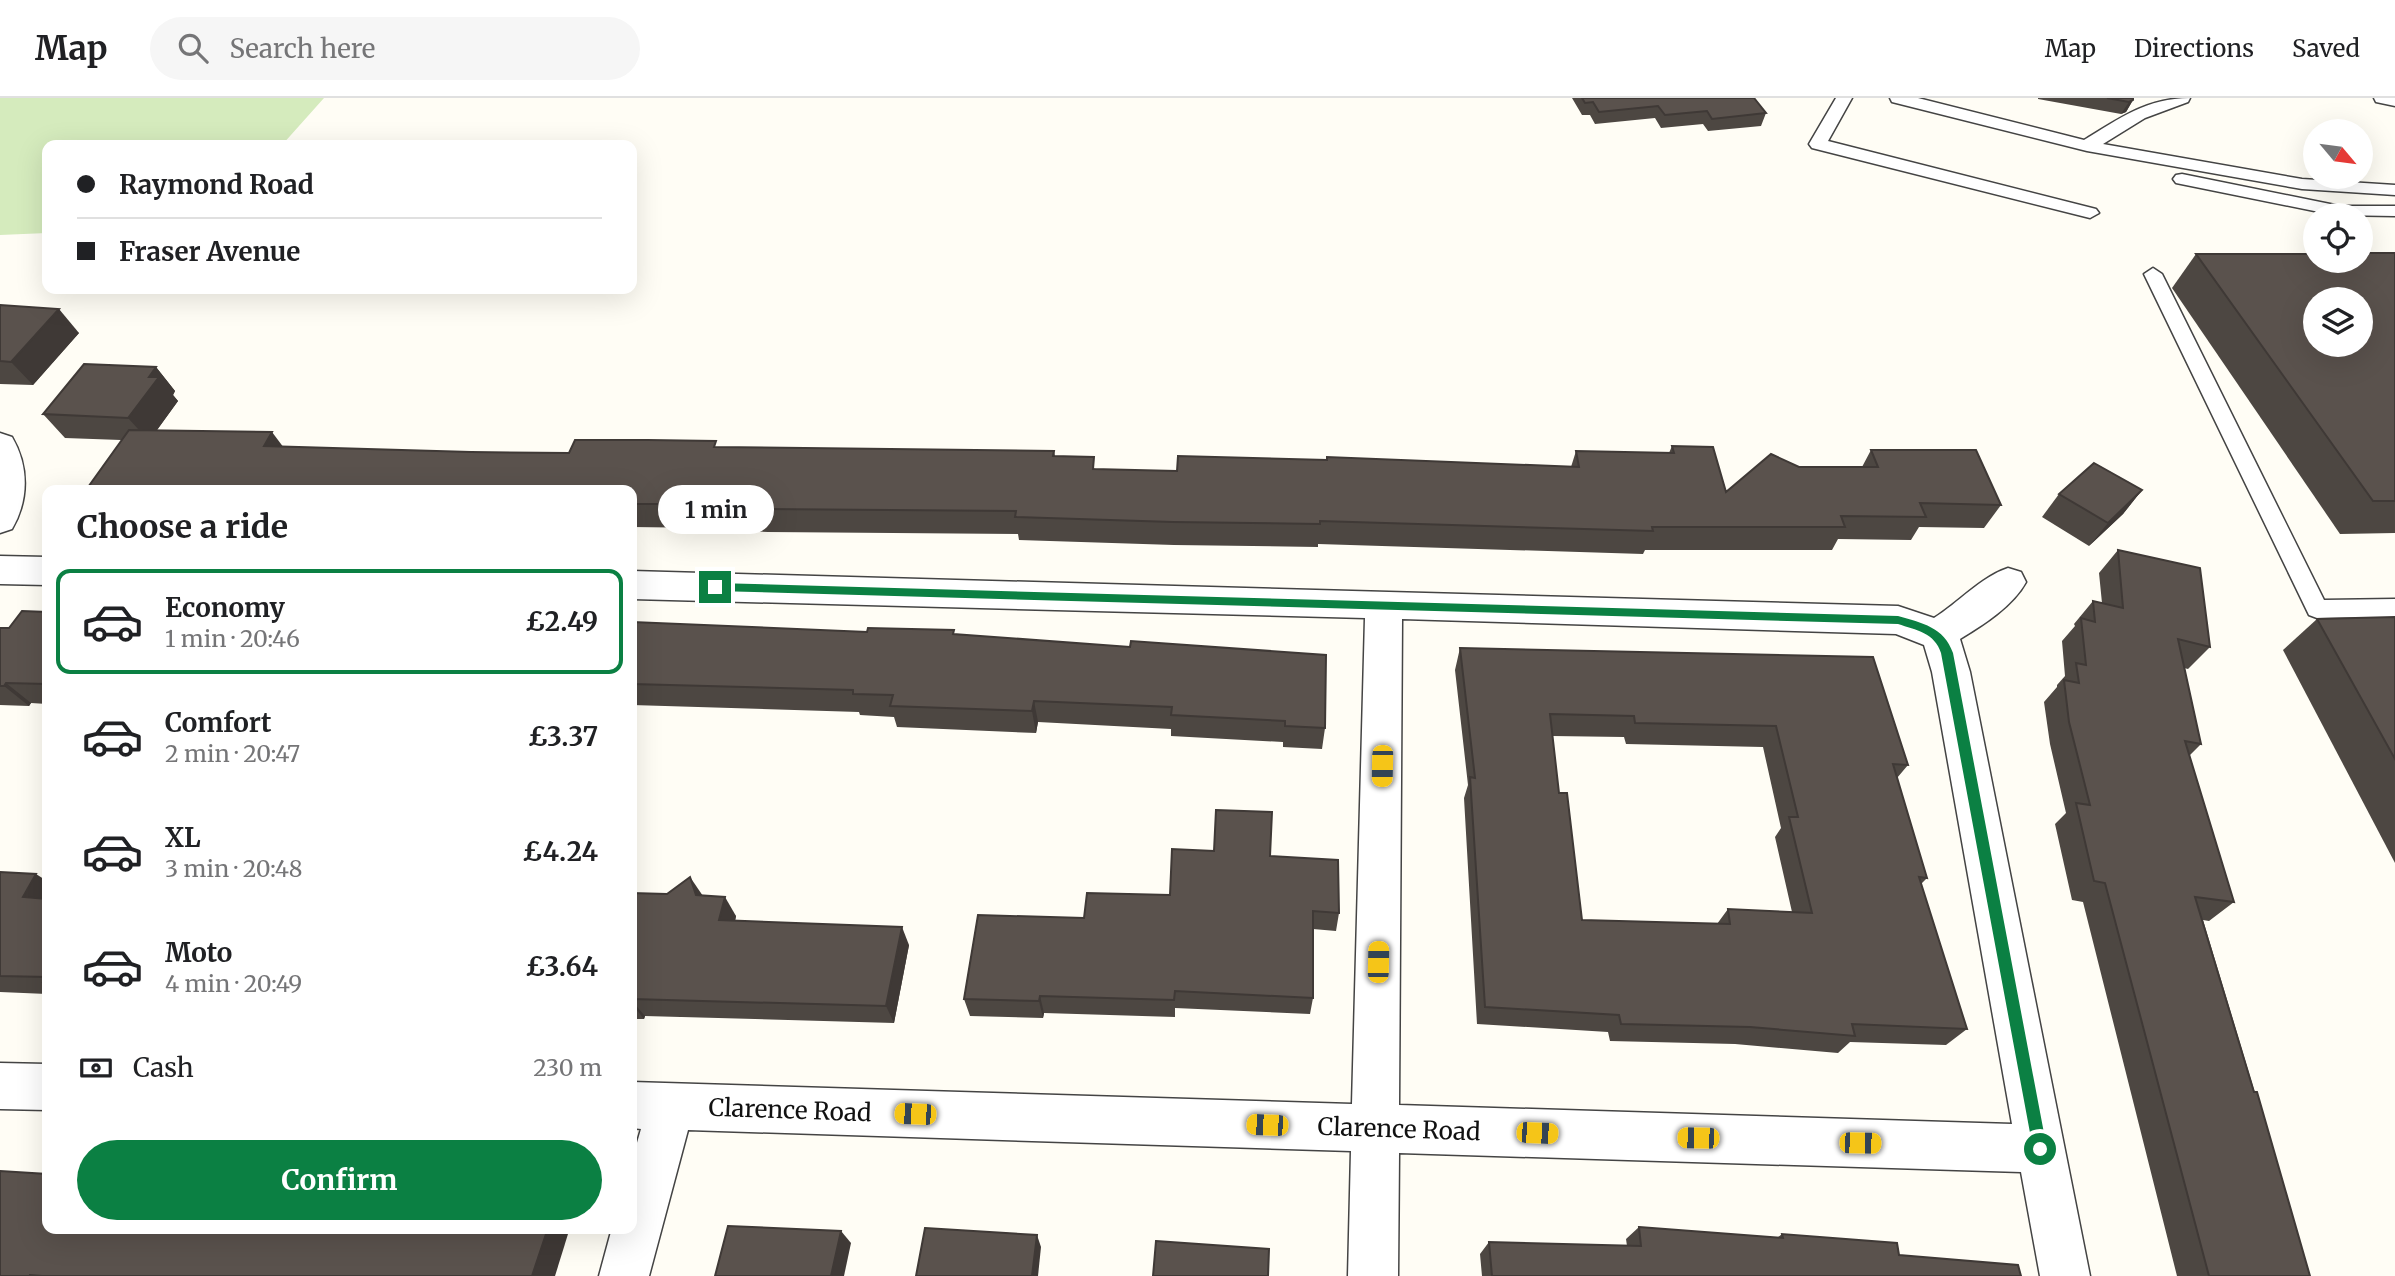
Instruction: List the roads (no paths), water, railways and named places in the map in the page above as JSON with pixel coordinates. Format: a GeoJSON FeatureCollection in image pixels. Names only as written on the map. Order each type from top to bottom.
{"type":"FeatureCollection","features":[{"type":"Feature","properties":{"kind":"street"},"geometry":{"type":"LineString","coordinates":[[0,445],[6,456],[7,496],[0,520]]}},
{"type":"Feature","properties":{"kind":"street"},"geometry":{"type":"LineString","coordinates":[[0,570],[42,571]]}},
{"type":"Feature","properties":{"kind":"street"},"geometry":{"type":"LineString","coordinates":[[1937,635],[1969,615],[2008,582]]}},
{"type":"Feature","properties":{"kind":"street"},"geometry":{"type":"LineString","coordinates":[[637,585],[1898,620],[1937,635],[1943,642],[1949,663],[2065,1276]]}},
{"type":"Feature","properties":{"kind":"street"},"geometry":{"type":"LineString","coordinates":[[1373,1276],[1384,604]]}},
{"type":"Feature","properties":{"kind":"street"},"geometry":{"type":"LineString","coordinates":[[0,1086],[42,1087]]}},
{"type":"Feature","properties":{"kind":"street"},"geometry":{"type":"LineString","coordinates":[[637,1194],[651,1106]]}},
{"type":"Feature","properties":{"kind":"street","name":"Clarence Road"},"geometry":{"type":"LineString","coordinates":[[651,1106],[2040,1149]]}},
{"type":"Feature","properties":{"kind":"street"},"geometry":{"type":"LineString","coordinates":[[624,1276],[631,1234]]}},
{"type":"Feature","properties":{"kind":"lane"},"geometry":{"type":"LineString","coordinates":[[1844,98],[1818,144],[2090,213]]}},
{"type":"Feature","properties":{"kind":"lane"},"geometry":{"type":"LineString","coordinates":[[1898,98],[2087,146],[2302,184],[2395,190]]}},
{"type":"Feature","properties":{"kind":"lane"},"geometry":{"type":"LineString","coordinates":[[2087,146],[2139,114],[2182,98]]}},
{"type":"Feature","properties":{"kind":"lane"},"geometry":{"type":"LineString","coordinates":[[2382,98],[2395,101]]}},
{"type":"Feature","properties":{"kind":"lane"},"geometry":{"type":"LineString","coordinates":[[2087,146],[2117,166],[2340,211],[2395,211]]}},
{"type":"Feature","properties":{"kind":"lane"},"geometry":{"type":"LineString","coordinates":[[2153,274],[2317,608],[2395,608]]}}]}
